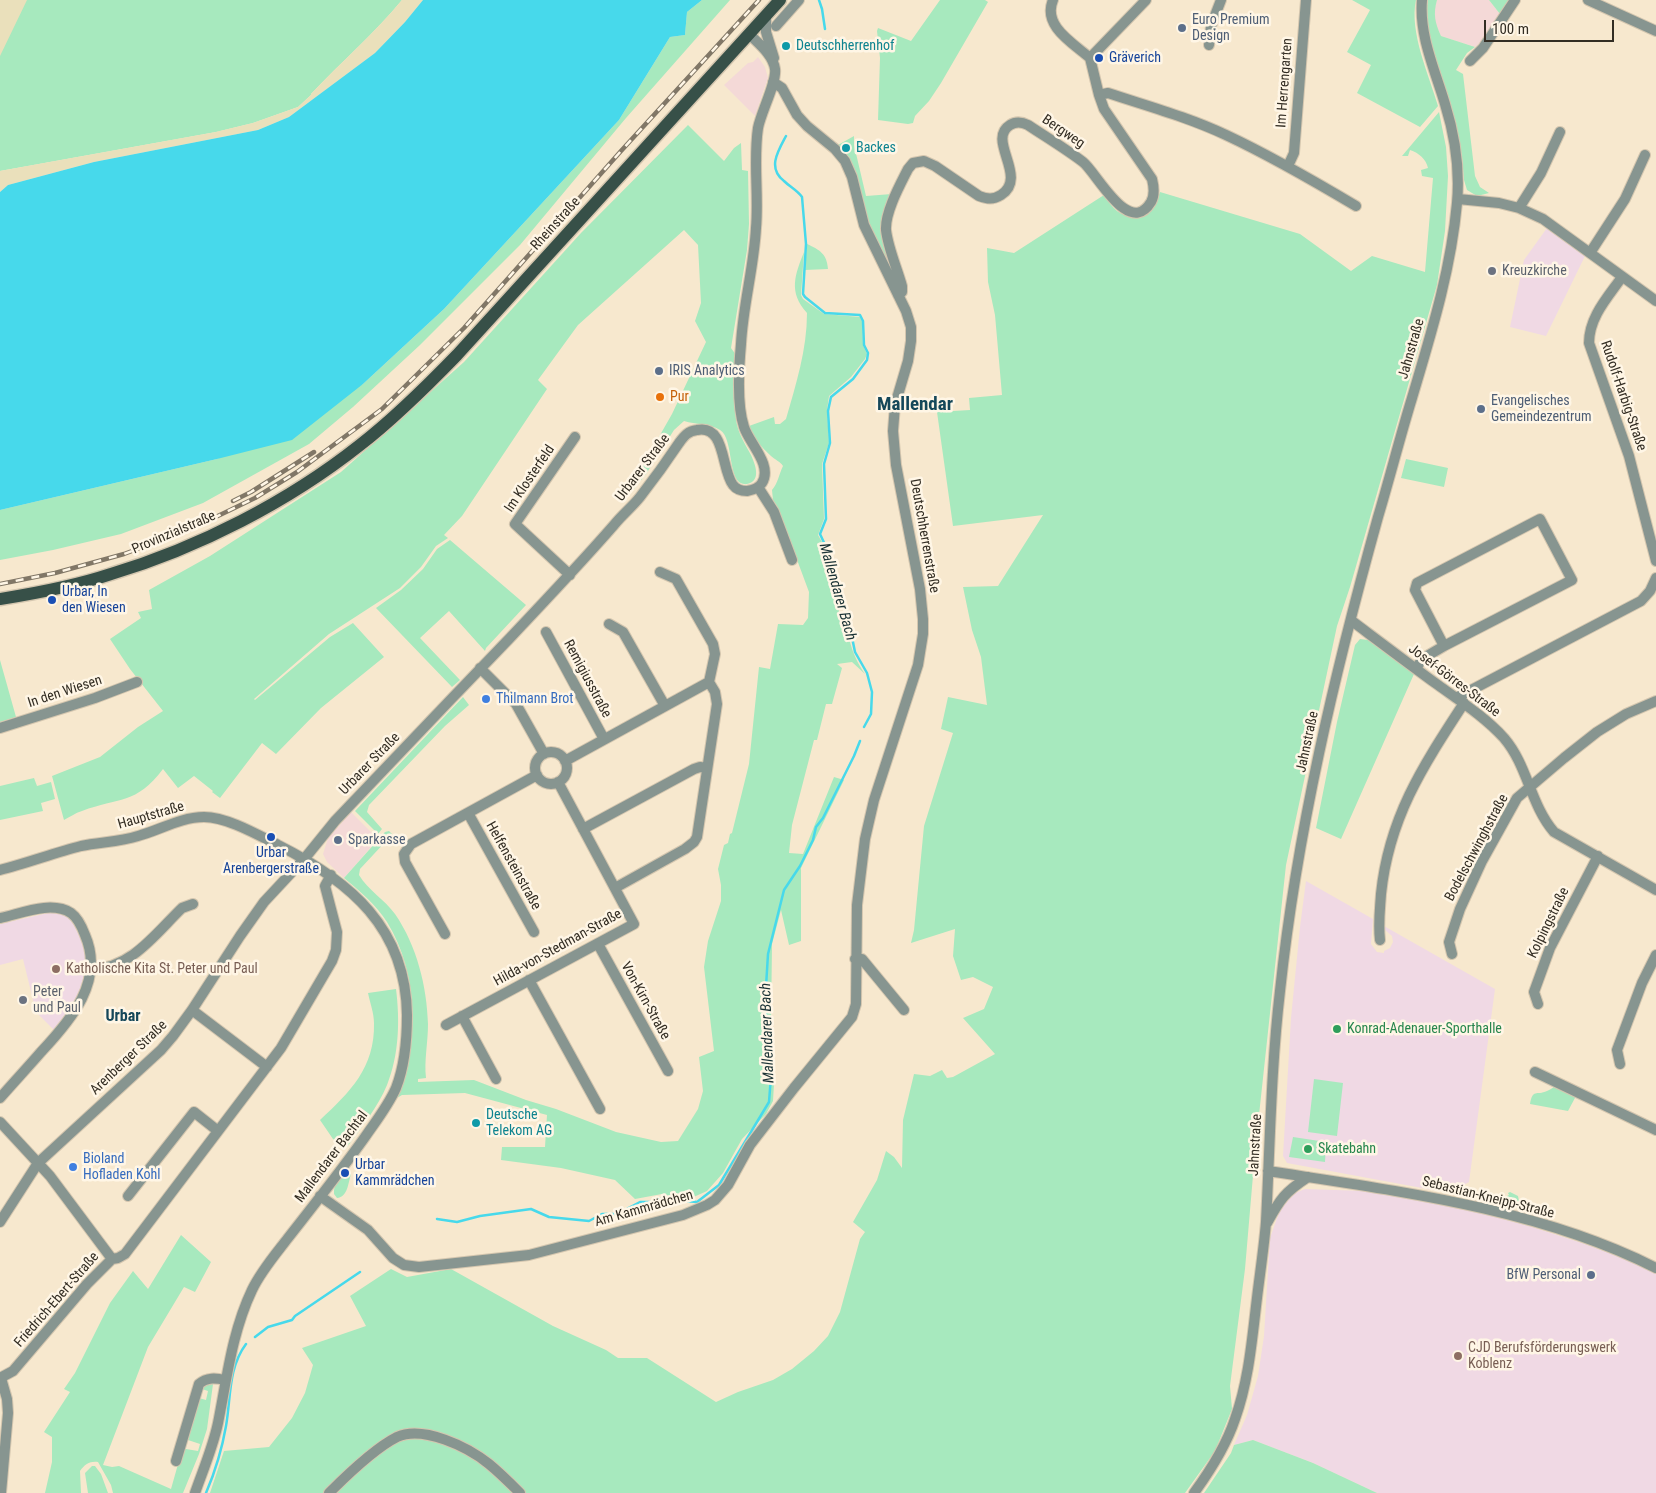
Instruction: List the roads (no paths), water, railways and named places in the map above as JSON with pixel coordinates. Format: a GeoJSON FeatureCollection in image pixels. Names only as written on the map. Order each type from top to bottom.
{"type":"FeatureCollection","features":[{"type":"Feature","properties":{"kind":"main road","name":"Rheinstraße"},"geometry":{"type":"LineString","coordinates":[[344,458],[398,412],[457,355],[780,0]]}},
{"type":"Feature","properties":{"kind":"main road","name":"Provinzialstraße"},"geometry":{"type":"LineString","coordinates":[[0,599],[88,581],[182,548],[258,512],[344,458]]}},
{"type":"Feature","properties":{"kind":"street"},"geometry":{"type":"LineString","coordinates":[[780,0],[791,10]]}},
{"type":"Feature","properties":{"kind":"street"},"geometry":{"type":"LineString","coordinates":[[776,26],[799,0]]}},
{"type":"Feature","properties":{"kind":"street"},"geometry":{"type":"LineString","coordinates":[[1053,0],[1050,13],[1055,26],[1090,58],[1146,0]]}},
{"type":"Feature","properties":{"kind":"street"},"geometry":{"type":"LineString","coordinates":[[1209,46],[1211,26],[1221,0]]}},
{"type":"Feature","properties":{"kind":"street","name":"Im Herrengarten"},"geometry":{"type":"LineString","coordinates":[[1288,166],[1294,152],[1306,0]]}},
{"type":"Feature","properties":{"kind":"street","name":"Jahnstraße"},"geometry":{"type":"LineString","coordinates":[[1194,1493],[1227,1439],[1235,1421],[1247,1378],[1266,1226],[1275,1035],[1293,893],[1324,734],[1363,570],[1437,311],[1450,254],[1458,200],[1457,159],[1454,136],[1425,40],[1421,20],[1422,0]]}},
{"type":"Feature","properties":{"kind":"street"},"geometry":{"type":"LineString","coordinates":[[1470,61],[1483,48],[1515,0]]}},
{"type":"Feature","properties":{"kind":"street"},"geometry":{"type":"LineString","coordinates":[[1588,0],[1656,31]]}},
{"type":"Feature","properties":{"kind":"street"},"geometry":{"type":"LineString","coordinates":[[766,15],[766,32],[774,58],[775,74],[763,109],[756,149],[756,231],[753,264],[740,343],[742,416],[743,426],[758,453],[764,469],[763,480],[758,487],[774,512],[792,560]]}},
{"type":"Feature","properties":{"kind":"street"},"geometry":{"type":"LineString","coordinates":[[749,34],[769,55],[774,64]]}},
{"type":"Feature","properties":{"kind":"street","name":"Bergweg"},"geometry":{"type":"LineString","coordinates":[[898,295],[902,292],[902,286],[886,232],[886,224],[908,168],[913,163],[924,161],[935,166],[979,196],[987,199],[999,196],[1005,192],[1011,181],[1011,174],[1002,140],[1004,131],[1012,124],[1023,122],[1084,163],[1114,201],[1124,209],[1139,211],[1148,206],[1153,197],[1154,186],[1152,180],[1104,109],[1090,58]]}},
{"type":"Feature","properties":{"kind":"street","name":"Deutschherrenstraße"},"geometry":{"type":"LineString","coordinates":[[773,82],[780,85],[794,110],[807,126],[835,149],[845,161],[852,176],[864,225],[906,311],[911,327],[908,361],[895,405],[893,431],[898,473],[920,589],[924,619],[923,634],[918,665],[876,792],[864,839],[857,904],[856,959]]}},
{"type":"Feature","properties":{"kind":"street"},"geometry":{"type":"LineString","coordinates":[[1099,95],[1108,93],[1188,119],[1225,134],[1288,166],[1356,206]]}},
{"type":"Feature","properties":{"kind":"street"},"geometry":{"type":"LineString","coordinates":[[1519,208],[1541,172],[1560,132]]}},
{"type":"Feature","properties":{"kind":"street"},"geometry":{"type":"LineString","coordinates":[[1590,253],[1625,199],[1645,155]]}},
{"type":"Feature","properties":{"kind":"street"},"geometry":{"type":"LineString","coordinates":[[1458,200],[1499,203],[1519,208],[1543,219],[1656,301]]}},
{"type":"Feature","properties":{"kind":"street","name":"Rudolf-Harbig-Straße"},"geometry":{"type":"LineString","coordinates":[[1622,276],[1595,316],[1589,332],[1589,342],[1629,456],[1656,561]]}},
{"type":"Feature","properties":{"kind":"street","name":"Urbarer Straße"},"geometry":{"type":"LineString","coordinates":[[305,858],[335,821],[628,512],[684,437],[691,431],[706,430],[715,437],[722,449],[729,477],[736,488],[750,490],[758,487]]}},
{"type":"Feature","properties":{"kind":"street","name":"Im Klosterfeld"},"geometry":{"type":"LineString","coordinates":[[570,575],[515,524],[575,437]]}},
{"type":"Feature","properties":{"kind":"street"},"geometry":{"type":"LineString","coordinates":[[1416,669],[1422,659],[1444,646],[1572,580],[1540,519],[1418,583],[1415,590],[1444,646]]}},
{"type":"Feature","properties":{"kind":"street"},"geometry":{"type":"LineString","coordinates":[[614,888],[685,849],[694,842],[717,704],[715,692],[709,682],[715,654],[713,644],[676,579],[660,572]]}},
{"type":"Feature","properties":{"kind":"street"},"geometry":{"type":"LineString","coordinates":[[1380,940],[1378,926],[1382,888],[1386,862],[1399,816],[1421,769],[1460,700],[1640,601],[1650,592],[1656,578]]}},
{"type":"Feature","properties":{"kind":"street","name":"Josef-Görres-Straße"},"geometry":{"type":"LineString","coordinates":[[1352,620],[1460,700],[1504,738],[1521,765],[1545,821],[1554,832],[1656,890]]}},
{"type":"Feature","properties":{"kind":"street"},"geometry":{"type":"LineString","coordinates":[[609,624],[623,632],[665,706]]}},
{"type":"Feature","properties":{"kind":"street","name":"Remigiusstraße"},"geometry":{"type":"LineString","coordinates":[[546,632],[604,739]]}},
{"type":"Feature","properties":{"kind":"street"},"geometry":{"type":"LineString","coordinates":[[480,668],[516,704],[544,754]]}},
{"type":"Feature","properties":{"kind":"street","name":"In den Wiesen"},"geometry":{"type":"LineString","coordinates":[[0,728],[95,698],[137,682]]}},
{"type":"Feature","properties":{"kind":"street","name":"Remigiusstraße"},"geometry":{"type":"LineString","coordinates":[[565,761],[709,682]]}},
{"type":"Feature","properties":{"kind":"street","name":"Bodelschwinghstraße"},"geometry":{"type":"LineString","coordinates":[[1452,954],[1449,942],[1460,909],[1517,798],[1597,732],[1626,714],[1656,701]]}},
{"type":"Feature","properties":{"kind":"street"},"geometry":{"type":"LineString","coordinates":[[549,752],[558,754],[565,761],[567,766],[565,775],[558,782],[553,784],[544,782],[537,775],[537,761],[544,754],[549,752]]}},
{"type":"Feature","properties":{"kind":"street"},"geometry":{"type":"LineString","coordinates":[[583,829],[694,769],[700,767],[707,768]]}},
{"type":"Feature","properties":{"kind":"street","name":"Helfensteinstraße"},"geometry":{"type":"LineString","coordinates":[[446,934],[405,862],[404,854],[411,844],[537,775]]}},
{"type":"Feature","properties":{"kind":"street","name":"Hilda-von-Stedman-Straße"},"geometry":{"type":"LineString","coordinates":[[446,1025],[634,924],[558,782]]}},
{"type":"Feature","properties":{"kind":"street","name":"Helfensteinstraße"},"geometry":{"type":"LineString","coordinates":[[468,813],[534,932]]}},
{"type":"Feature","properties":{"kind":"street","name":"Hauptstraße"},"geometry":{"type":"LineString","coordinates":[[0,870],[80,846],[139,836],[178,822],[203,817],[229,823],[305,858]]}},
{"type":"Feature","properties":{"kind":"street","name":"Kolpingstraße"},"geometry":{"type":"LineString","coordinates":[[1538,1004],[1534,992],[1550,948],[1598,856]]}},
{"type":"Feature","properties":{"kind":"street","name":"Mallendarer Bachtal"},"geometry":{"type":"LineString","coordinates":[[195,1493],[218,1424],[225,1380],[236,1335],[246,1304],[257,1280],[354,1153],[389,1102],[396,1087],[404,1059],[407,1025],[406,995],[397,959],[388,937],[365,905],[331,875],[305,858]]}},
{"type":"Feature","properties":{"kind":"street","name":"Arenberger Straße"},"geometry":{"type":"LineString","coordinates":[[0,1222],[38,1163],[173,1036],[264,902],[305,858]]}},
{"type":"Feature","properties":{"kind":"street","name":"Friedrich-Ebert-Straße"},"geometry":{"type":"LineString","coordinates":[[0,1378],[13,1371],[86,1284],[112,1259],[125,1254],[267,1067],[293,1029],[335,955],[337,932],[325,886],[331,875]]}},
{"type":"Feature","properties":{"kind":"street"},"geometry":{"type":"LineString","coordinates":[[92,969],[112,967],[130,958],[182,908],[194,904]]}},
{"type":"Feature","properties":{"kind":"street"},"geometry":{"type":"LineString","coordinates":[[0,918],[43,908],[60,909],[72,913],[81,924],[90,948],[92,969],[87,988],[76,1011],[0,1098]]}},
{"type":"Feature","properties":{"kind":"street","name":"Von-Kirn-Straße"},"geometry":{"type":"LineString","coordinates":[[598,944],[668,1071]]}},
{"type":"Feature","properties":{"kind":"street"},"geometry":{"type":"LineString","coordinates":[[1620,1064],[1617,1050],[1642,983],[1656,955]]}},
{"type":"Feature","properties":{"kind":"street"},"geometry":{"type":"LineString","coordinates":[[856,959],[862,959],[904,1010]]}},
{"type":"Feature","properties":{"kind":"street","name":"Am Kammrädchen"},"geometry":{"type":"LineString","coordinates":[[320,1196],[368,1230],[393,1258],[404,1265],[419,1267],[528,1255],[683,1215],[695,1210],[715,1200],[728,1185],[750,1145],[852,1017],[856,1004],[856,959]]}},
{"type":"Feature","properties":{"kind":"street"},"geometry":{"type":"LineString","coordinates":[[529,980],[600,1109]]}},
{"type":"Feature","properties":{"kind":"street"},"geometry":{"type":"LineString","coordinates":[[192,1010],[267,1067]]}},
{"type":"Feature","properties":{"kind":"street"},"geometry":{"type":"LineString","coordinates":[[462,1016],[496,1079]]}},
{"type":"Feature","properties":{"kind":"street"},"geometry":{"type":"LineString","coordinates":[[1535,1072],[1656,1130]]}},
{"type":"Feature","properties":{"kind":"street"},"geometry":{"type":"LineString","coordinates":[[128,1196],[194,1112],[218,1131]]}},
{"type":"Feature","properties":{"kind":"street","name":"Friedrich-Ebert-Straße"},"geometry":{"type":"LineString","coordinates":[[0,1122],[38,1163],[112,1259]]}},
{"type":"Feature","properties":{"kind":"street","name":"Sebastian-Kneipp-Straße"},"geometry":{"type":"LineString","coordinates":[[1268,1171],[1436,1198],[1515,1217],[1610,1246],[1656,1268]]}},
{"type":"Feature","properties":{"kind":"street"},"geometry":{"type":"LineString","coordinates":[[1266,1226],[1278,1203],[1286,1193],[1308,1177]]}},
{"type":"Feature","properties":{"kind":"street"},"geometry":{"type":"LineString","coordinates":[[0,1378],[8,1404],[3,1431],[1,1493]]}},
{"type":"Feature","properties":{"kind":"street"},"geometry":{"type":"LineString","coordinates":[[176,1461],[199,1384],[203,1380],[213,1378],[225,1380]]}},
{"type":"Feature","properties":{"kind":"street"},"geometry":{"type":"LineString","coordinates":[[329,1493],[388,1443],[405,1434],[421,1433],[443,1439],[471,1452],[488,1463],[520,1493]]}},
{"type":"Feature","properties":{"kind":"water"},"geometry":{"type":"Polygon","coordinates":[[[423,0],[702,0],[687,12],[685,35],[670,37],[619,120],[444,309],[363,384],[292,440],[0,510],[0,192],[8,185],[94,162],[258,130],[289,117],[375,53],[423,0]]]}},
{"type":"Feature","properties":{"kind":"waterway","name":"Mallendarer Bach"},"geometry":{"type":"LineString","coordinates":[[819,0],[825,29]]}},
{"type":"Feature","properties":{"kind":"waterway","name":"Mallendarer Bach"},"geometry":{"type":"LineString","coordinates":[[786,136],[777,153],[775,165],[779,176],[802,197],[806,244],[803,294],[825,313],[860,315],[863,321],[864,345],[868,353],[867,360],[853,379],[831,397],[828,411],[830,443],[824,464],[826,519],[820,534],[827,549],[835,584],[847,613],[855,652],[867,673],[872,692],[871,714],[864,727]]}},
{"type":"Feature","properties":{"kind":"waterway","name":"Mallendarer Bach"},"geometry":{"type":"LineString","coordinates":[[437,1219],[457,1222],[480,1216],[531,1209],[549,1217],[589,1221],[602,1214],[617,1214],[640,1202],[653,1202],[661,1199],[697,1202],[719,1185],[769,1102],[771,1076],[765,1003],[768,954],[784,890],[800,866],[813,840],[816,827],[823,818],[860,741]]}},
{"type":"Feature","properties":{"kind":"waterway","name":"Mallendarer Bach"},"geometry":{"type":"LineString","coordinates":[[255,1337],[268,1327],[292,1320],[295,1316],[360,1272]]}},
{"type":"Feature","properties":{"kind":"waterway","name":"Mallendarer Bach"},"geometry":{"type":"LineString","coordinates":[[206,1493],[215,1469],[226,1426],[233,1373],[240,1353],[246,1344]]}},
{"type":"Feature","properties":{"kind":"railway"},"geometry":{"type":"LineString","coordinates":[[0,584],[55,573],[124,554],[193,528],[255,498],[297,472],[382,409],[464,328],[621,151],[759,0]]}},
{"type":"Feature","properties":{"kind":"railway"},"geometry":{"type":"LineString","coordinates":[[233,501],[251,492],[314,452]]}},
{"type":"Feature","properties":{"kind":"place","name":"Euro Premium Design"},"geometry":{"type":"Point","coordinates":[1182,28]}},
{"type":"Feature","properties":{"kind":"place","name":"Deutschherrenhof"},"geometry":{"type":"Point","coordinates":[786,46]}},
{"type":"Feature","properties":{"kind":"place","name":"Gräverich"},"geometry":{"type":"Point","coordinates":[1099,58]}},
{"type":"Feature","properties":{"kind":"place","name":"Backes"},"geometry":{"type":"Point","coordinates":[846,148]}},
{"type":"Feature","properties":{"kind":"place","name":"Kreuzkirche"},"geometry":{"type":"Point","coordinates":[1492,271]}},
{"type":"Feature","properties":{"kind":"place","name":"IRIS Analytics"},"geometry":{"type":"Point","coordinates":[659,371]}},
{"type":"Feature","properties":{"kind":"place","name":"Pur"},"geometry":{"type":"Point","coordinates":[660,397]}},
{"type":"Feature","properties":{"kind":"place","name":"Evangelisches Gemeindezentrum"},"geometry":{"type":"Point","coordinates":[1481,409]}},
{"type":"Feature","properties":{"kind":"place","name":"Urbar, In den Wiesen"},"geometry":{"type":"Point","coordinates":[52,600]}},
{"type":"Feature","properties":{"kind":"place","name":"Thilmann Brot"},"geometry":{"type":"Point","coordinates":[486,699]}},
{"type":"Feature","properties":{"kind":"place","name":"Urbar Arenbergerstraße"},"geometry":{"type":"Point","coordinates":[271,837]}},
{"type":"Feature","properties":{"kind":"place","name":"Sparkasse"},"geometry":{"type":"Point","coordinates":[338,840]}},
{"type":"Feature","properties":{"kind":"place","name":"Katholische Kita St. Peter und Paul"},"geometry":{"type":"Point","coordinates":[56,969]}},
{"type":"Feature","properties":{"kind":"place","name":"Peter und Paul"},"geometry":{"type":"Point","coordinates":[23,1000]}},
{"type":"Feature","properties":{"kind":"place","name":"Konrad-Adenauer-Sporthalle"},"geometry":{"type":"Point","coordinates":[1337,1029]}},
{"type":"Feature","properties":{"kind":"place","name":"Deutsche Telekom AG"},"geometry":{"type":"Point","coordinates":[476,1123]}},
{"type":"Feature","properties":{"kind":"place","name":"Skatebahn"},"geometry":{"type":"Point","coordinates":[1308,1149]}},
{"type":"Feature","properties":{"kind":"place","name":"Bioland Hofladen Kohl"},"geometry":{"type":"Point","coordinates":[73,1167]}},
{"type":"Feature","properties":{"kind":"place","name":"Urbar Kammrädchen"},"geometry":{"type":"Point","coordinates":[345,1173]}},
{"type":"Feature","properties":{"kind":"place","name":"BfW Personal"},"geometry":{"type":"Point","coordinates":[1591,1275]}},
{"type":"Feature","properties":{"kind":"place","name":"CJD Berufsförderungswerk Koblenz"},"geometry":{"type":"Point","coordinates":[1458,1356]}},
{"type":"Feature","properties":{"kind":"district","name":"Mallendar"},"geometry":{"type":"Point","coordinates":[915,405]}},
{"type":"Feature","properties":{"kind":"district","name":"Urbar"},"geometry":{"type":"Point","coordinates":[123,1017]}}]}
